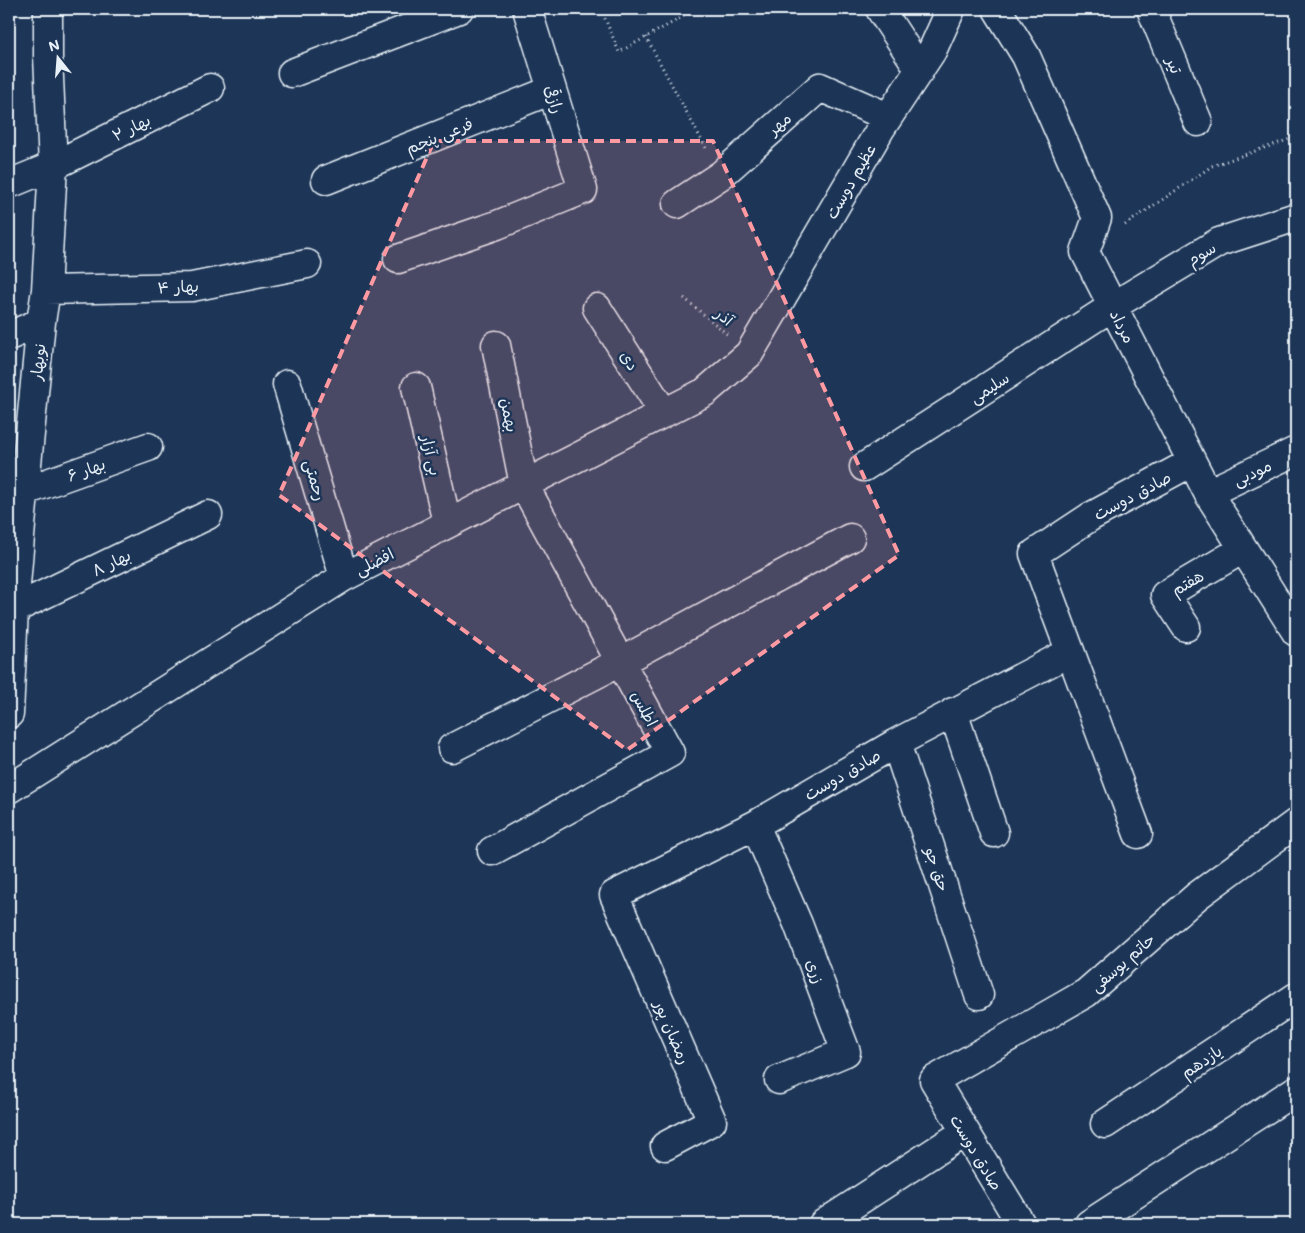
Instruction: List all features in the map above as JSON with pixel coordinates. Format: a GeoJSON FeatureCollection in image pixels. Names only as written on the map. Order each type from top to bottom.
{"type":"FeatureCollection","features":[{"type":"Feature","properties":{"kind":"street","name":"نوبهار"},"geometry":{"type":"LineString","coordinates":[[9,714],[14,609],[15,526],[25,491],[41,322],[46,290],[53,166],[48,9]]}},
{"type":"Feature","properties":{"kind":"street"},"geometry":{"type":"LineString","coordinates":[[292,73],[459,9]]}},
{"type":"Feature","properties":{"kind":"street","name":"رازقی"},"geometry":{"type":"LineString","coordinates":[[398,259],[497,225],[583,190],[526,9]]}},
{"type":"Feature","properties":{"kind":"street"},"geometry":{"type":"LineString","coordinates":[[880,9],[920,70]]}},
{"type":"Feature","properties":{"kind":"street","name":"عظیم دوست"},"geometry":{"type":"LineString","coordinates":[[749,354],[888,117],[932,51],[951,9]]}},
{"type":"Feature","properties":{"kind":"street","name":"مرداد"},"geometry":{"type":"LineString","coordinates":[[997,9],[1026,56],[1097,218],[1085,252],[1208,493],[1296,632]]}},
{"type":"Feature","properties":{"kind":"street","name":"تیر"},"geometry":{"type":"LineString","coordinates":[[1151,9],[1198,122]]}},
{"type":"Feature","properties":{"kind":"street","name":"مهر"},"geometry":{"type":"LineString","coordinates":[[677,204],[720,175],[820,87],[888,117]]}},
{"type":"Feature","properties":{"kind":"street","name":"بهار ۲"},"geometry":{"type":"LineString","coordinates":[[9,184],[53,166],[210,88]]}},
{"type":"Feature","properties":{"kind":"street","name":"فرعی پنجم"},"geometry":{"type":"LineString","coordinates":[[326,180],[552,90]]}},
{"type":"Feature","properties":{"kind":"street","name":"سوم"},"geometry":{"type":"LineString","coordinates":[[1113,306],[1219,242],[1296,217]]}},
{"type":"Feature","properties":{"kind":"street","name":"بهار ۴"},"geometry":{"type":"LineString","coordinates":[[46,290],[192,287],[307,264]]}},
{"type":"Feature","properties":{"kind":"street","name":"سلیمی"},"geometry":{"type":"LineString","coordinates":[[864,467],[1113,306]]}},
{"type":"Feature","properties":{"kind":"street","name":"دی"},"geometry":{"type":"LineString","coordinates":[[597,308],[664,413]]}},
{"type":"Feature","properties":{"kind":"street"},"geometry":{"type":"LineString","coordinates":[[9,336],[41,322]]}},
{"type":"Feature","properties":{"kind":"street","name":"بهمن"},"geometry":{"type":"LineString","coordinates":[[496,345],[524,485]]}},
{"type":"Feature","properties":{"kind":"street","name":"افضلی"},"geometry":{"type":"LineString","coordinates":[[9,789],[344,577],[705,392],[749,354]]}},
{"type":"Feature","properties":{"kind":"street","name":"رحمتی"},"geometry":{"type":"LineString","coordinates":[[288,384],[344,577]]}},
{"type":"Feature","properties":{"kind":"street","name":"بی آزار"},"geometry":{"type":"LineString","coordinates":[[416,387],[447,524]]}},
{"type":"Feature","properties":{"kind":"street","name":"بهار ۶"},"geometry":{"type":"LineString","coordinates":[[25,491],[148,447]]}},
{"type":"Feature","properties":{"kind":"street","name":"مودبی"},"geometry":{"type":"LineString","coordinates":[[1208,493],[1296,451]]}},
{"type":"Feature","properties":{"kind":"street","name":"صادق دوست"},"geometry":{"type":"LineString","coordinates":[[1138,834],[1034,554],[1090,517],[1192,462]]}},
{"type":"Feature","properties":{"kind":"street","name":"اطلس"},"geometry":{"type":"LineString","coordinates":[[492,851],[670,753],[524,485]]}},
{"type":"Feature","properties":{"kind":"street","name":"بهار ۸"},"geometry":{"type":"LineString","coordinates":[[14,609],[208,515]]}},
{"type":"Feature","properties":{"kind":"street"},"geometry":{"type":"LineString","coordinates":[[452,748],[620,662],[850,538]]}},
{"type":"Feature","properties":{"kind":"street","name":"هفتم"},"geometry":{"type":"LineString","coordinates":[[1186,627],[1165,595],[1243,549]]}},
{"type":"Feature","properties":{"kind":"street","name":"صادق دوست"},"geometry":{"type":"LineString","coordinates":[[614,895],[755,825],[896,743],[1070,652]]}},
{"type":"Feature","properties":{"kind":"street"},"geometry":{"type":"LineString","coordinates":[[953,712],[994,833]]}},
{"type":"Feature","properties":{"kind":"street","name":"حق جو"},"geometry":{"type":"LineString","coordinates":[[896,743],[980,995]]}},
{"type":"Feature","properties":{"kind":"street","name":"حاتم یوسفی"},"geometry":{"type":"LineString","coordinates":[[934,1080],[1086,993],[1197,896],[1296,823]]}},
{"type":"Feature","properties":{"kind":"street","name":"زری"},"geometry":{"type":"LineString","coordinates":[[755,825],[798,924],[846,1052],[779,1080]]}},
{"type":"Feature","properties":{"kind":"street","name":"رمضان پور"},"geometry":{"type":"LineString","coordinates":[[614,895],[712,1121],[665,1146]]}},
{"type":"Feature","properties":{"kind":"street","name":"یازدهم"},"geometry":{"type":"LineString","coordinates":[[1105,1124],[1296,997]]}},
{"type":"Feature","properties":{"kind":"street","name":"صادق دوست"},"geometry":{"type":"LineString","coordinates":[[934,1080],[1021,1224]]}},
{"type":"Feature","properties":{"kind":"street"},"geometry":{"type":"LineString","coordinates":[[1089,1224],[1296,1090]]}},
{"type":"Feature","properties":{"kind":"street"},"geometry":{"type":"LineString","coordinates":[[823,1224],[965,1132]]}},
{"type":"Feature","properties":{"kind":"path"},"geometry":{"type":"LineString","coordinates":[[601,9],[619,52],[697,9]]}},
{"type":"Feature","properties":{"kind":"path"},"geometry":{"type":"LineString","coordinates":[[646,37],[720,175]]}},
{"type":"Feature","properties":{"kind":"path"},"geometry":{"type":"LineString","coordinates":[[1124,225],[1212,166],[1296,138]]}},
{"type":"Feature","properties":{"kind":"path","name":"آذر"},"geometry":{"type":"LineString","coordinates":[[684,298],[749,354]]}},
{"type":"Feature","properties":{"kind":"highlighted area"},"geometry":{"type":"Polygon","coordinates":[[[434,141],[713,141],[899,555],[627,750],[279,495],[434,141]]]}}]}
